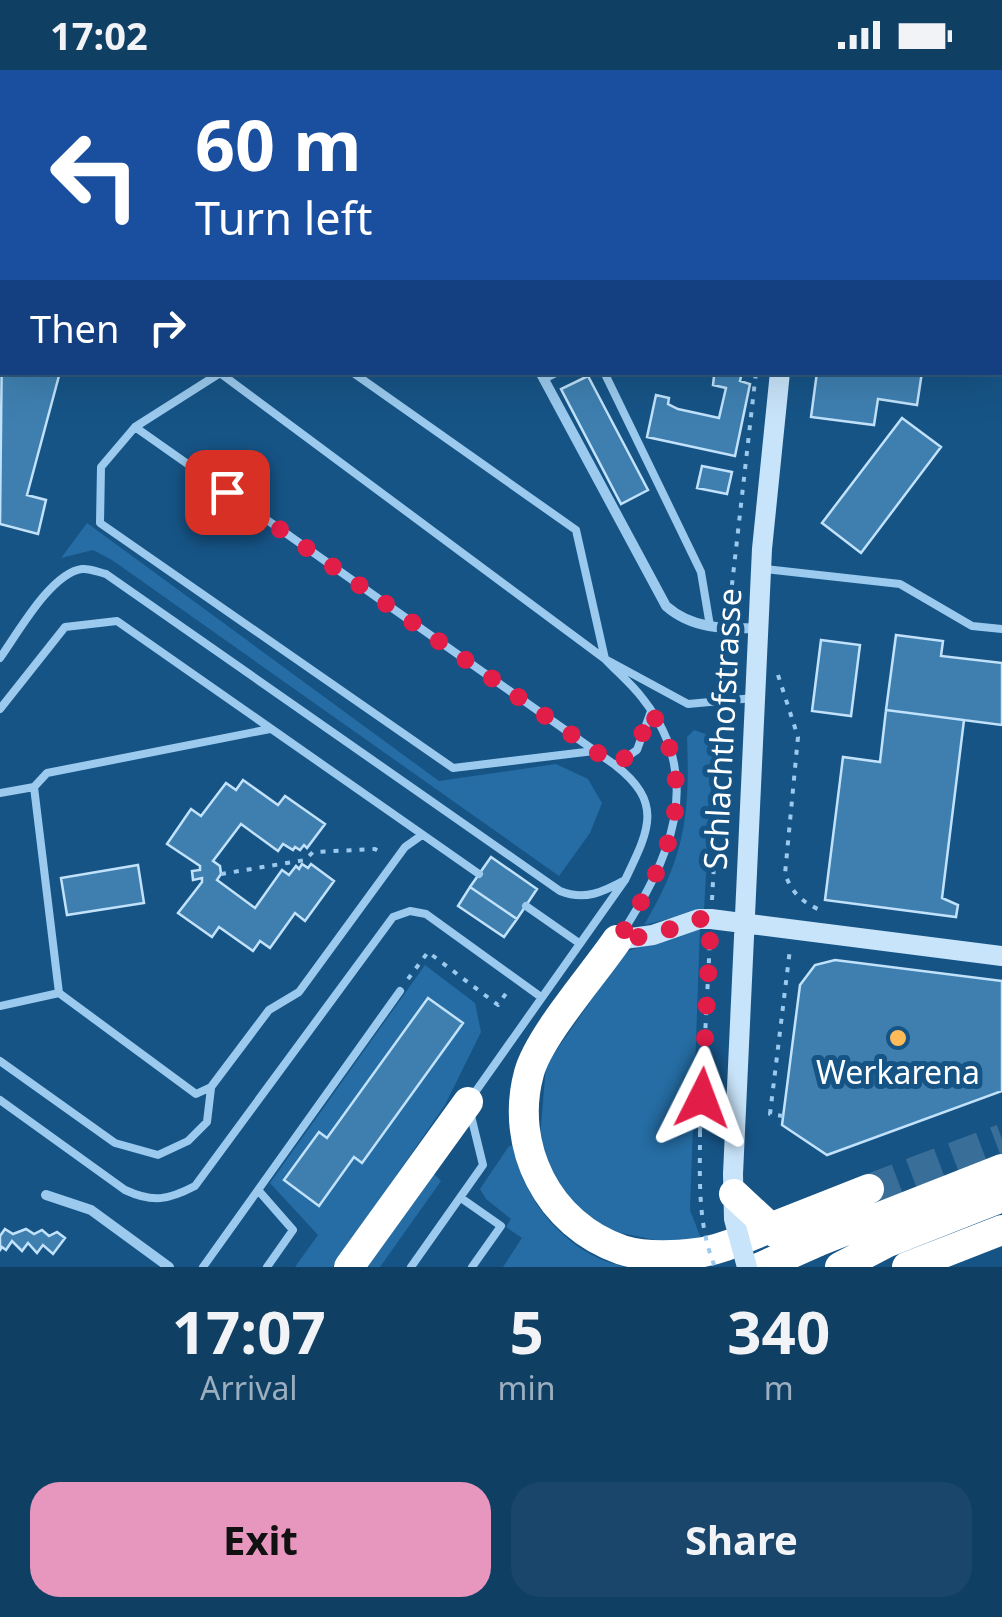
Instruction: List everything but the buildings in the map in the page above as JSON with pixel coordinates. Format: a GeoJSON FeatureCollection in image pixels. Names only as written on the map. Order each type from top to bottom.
{"type":"FeatureCollection","features":[{"type":"Feature","properties":{"kind":"highway"},"geometry":{"type":"LineString","coordinates":[[618,940],[542,1044],[530,1071],[524,1101],[524,1138],[534,1172],[555,1204],[576,1224],[619,1249],[668,1255],[702,1252],[730,1243],[869,1189]]}},
{"type":"Feature","properties":{"kind":"highway"},"geometry":{"type":"LineString","coordinates":[[349,1267],[468,1102]]}},
{"type":"Feature","properties":{"kind":"highway"},"geometry":{"type":"LineString","coordinates":[[761,1267],[1002,1170]]}},
{"type":"Feature","properties":{"kind":"highway"},"geometry":{"type":"LineString","coordinates":[[734,1184],[776,1232],[819,1241]]}},
{"type":"Feature","properties":{"kind":"highway"},"geometry":{"type":"LineString","coordinates":[[840,1267],[888,1242],[1002,1197]]}},
{"type":"Feature","properties":{"kind":"highway"},"geometry":{"type":"LineString","coordinates":[[907,1267],[1002,1230]]}},
{"type":"Feature","properties":{"kind":"main road","name":"Schlachthofstrasse"},"geometry":{"type":"LineString","coordinates":[[747,1267],[734,1219],[743,924],[761,568],[780,375]]}},
{"type":"Feature","properties":{"kind":"main road"},"geometry":{"type":"LineString","coordinates":[[618,940],[711,919],[1002,956]]}},
{"type":"Feature","properties":{"kind":"street"},"geometry":{"type":"LineString","coordinates":[[542,376],[666,606],[680,618],[710,626],[758,628]]}},
{"type":"Feature","properties":{"kind":"street"},"geometry":{"type":"LineString","coordinates":[[46,1194],[90,1210],[169,1267]]}},
{"type":"Feature","properties":{"kind":"lane"},"geometry":{"type":"LineString","coordinates":[[217,375],[135,426],[100,467],[100,523],[453,768],[594,751]]}},
{"type":"Feature","properties":{"kind":"lane"},"geometry":{"type":"LineString","coordinates":[[223,375],[605,659],[688,704],[754,698]]}},
{"type":"Feature","properties":{"kind":"lane"},"geometry":{"type":"LineString","coordinates":[[356,375],[576,530],[605,659],[651,711],[671,752],[676,809],[669,845],[652,886],[618,940]]}},
{"type":"Feature","properties":{"kind":"lane"},"geometry":{"type":"LineString","coordinates":[[605,375],[701,572],[710,626]]}},
{"type":"Feature","properties":{"kind":"lane"},"geometry":{"type":"LineString","coordinates":[[135,426],[615,765],[635,780],[645,795],[648,810],[643,837],[625,880],[468,1102],[483,1165],[412,1267]]}},
{"type":"Feature","properties":{"kind":"lane"},"geometry":{"type":"LineString","coordinates":[[761,568],[900,584],[972,626],[1002,629]]}},
{"type":"Feature","properties":{"kind":"lane"},"geometry":{"type":"LineString","coordinates":[[0,658],[63,576],[80,569],[106,574],[560,890],[570,895],[600,893],[625,880]]}},
{"type":"Feature","properties":{"kind":"lane"},"geometry":{"type":"LineString","coordinates":[[0,709],[65,627],[117,622],[479,874]]}},
{"type":"Feature","properties":{"kind":"lane"},"geometry":{"type":"LineString","coordinates":[[615,765],[636,750],[651,711]]}},
{"type":"Feature","properties":{"kind":"lane"},"geometry":{"type":"LineString","coordinates":[[0,794],[34,787],[47,773],[270,729]]}},
{"type":"Feature","properties":{"kind":"lane"},"geometry":{"type":"LineString","coordinates":[[34,787],[60,993],[196,1094],[212,1087]]}},
{"type":"Feature","properties":{"kind":"lane"},"geometry":{"type":"LineString","coordinates":[[0,1061],[115,1142],[158,1155],[188,1141],[207,1122],[212,1087],[269,1010],[298,992],[405,847],[422,834]]}},
{"type":"Feature","properties":{"kind":"lane"},"geometry":{"type":"LineString","coordinates":[[526,906],[579,943]]}},
{"type":"Feature","properties":{"kind":"lane"},"geometry":{"type":"LineString","coordinates":[[0,1100],[125,1190],[145,1200],[169,1200],[195,1186],[393,918],[410,911],[426,914],[541,997]]}},
{"type":"Feature","properties":{"kind":"lane"},"geometry":{"type":"LineString","coordinates":[[203,1267],[400,991]]}},
{"type":"Feature","properties":{"kind":"lane"},"geometry":{"type":"LineString","coordinates":[[0,1006],[60,993]]}},
{"type":"Feature","properties":{"kind":"lane"},"geometry":{"type":"LineString","coordinates":[[258,1190],[293,1230],[267,1267]]}},
{"type":"Feature","properties":{"kind":"lane"},"geometry":{"type":"LineString","coordinates":[[461,1198],[501,1226],[472,1267]]}},
{"type":"Feature","properties":{"kind":"path"},"geometry":{"type":"LineString","coordinates":[[774,660],[798,737],[785,874]]}},
{"type":"Feature","properties":{"kind":"path"},"geometry":{"type":"LineString","coordinates":[[222,874],[305,860],[313,852],[376,849],[394,862]]}},
{"type":"Feature","properties":{"kind":"path"},"geometry":{"type":"LineString","coordinates":[[712,870],[699,1199],[709,1252],[716,1267]]}},
{"type":"Feature","properties":{"kind":"path"},"geometry":{"type":"LineString","coordinates":[[784,1116],[770,1114],[793,930]]}},
{"type":"Feature","properties":{"kind":"path"},"geometry":{"type":"LineString","coordinates":[[400,991],[428,952],[498,1004],[516,979]]}},
{"type":"Feature","properties":{"kind":"shaded area"},"geometry":{"type":"Polygon","coordinates":[[[87,523],[439,781],[556,764],[588,779],[602,803],[590,833],[559,876],[112,560],[93,550],[61,558],[87,523]]]}},
{"type":"Feature","properties":{"kind":"shaded area"},"geometry":{"type":"Polygon","coordinates":[[[694,730],[714,737],[704,910],[644,925],[668,878],[682,835],[687,737],[694,730]]]}},
{"type":"Feature","properties":{"kind":"shaded area"},"geometry":{"type":"Polygon","coordinates":[[[700,927],[690,1210],[702,1241],[670,1243],[597,1228],[558,1188],[540,1139],[546,1065],[625,952],[700,927]]]}},
{"type":"Feature","properties":{"kind":"shaded area"},"geometry":{"type":"Polygon","coordinates":[[[425,965],[475,1003],[481,1032],[445,1105],[333,1267],[295,1267],[318,1235],[270,1183],[425,965]]]}},
{"type":"Feature","properties":{"kind":"shaded area"},"geometry":{"type":"Polygon","coordinates":[[[509,1146],[514,1146],[527,1187],[552,1224],[587,1252],[628,1267],[503,1267],[522,1238],[506,1227],[511,1219],[486,1199],[480,1189],[509,1146]]]}},
{"type":"Feature","properties":{"kind":"shaded area"},"geometry":{"type":"Polygon","coordinates":[[[430,1170],[441,1181],[380,1267],[362,1267],[430,1170]]]}},
{"type":"Feature","properties":{"kind":"tunnel"},"geometry":{"type":"LineString","coordinates":[[869,1189],[1002,1139]]}},
{"type":"Feature","properties":{"kind":"place","name":"Werkarena"},"geometry":{"type":"Point","coordinates":[898,1038]}},
{"type":"Feature","properties":{"kind":"route"},"geometry":{"type":"LineString","coordinates":[[227,492],[615,765],[636,750],[651,711],[671,752],[676,809],[669,845],[652,886],[618,940],[711,919],[702,1098]]}}]}
